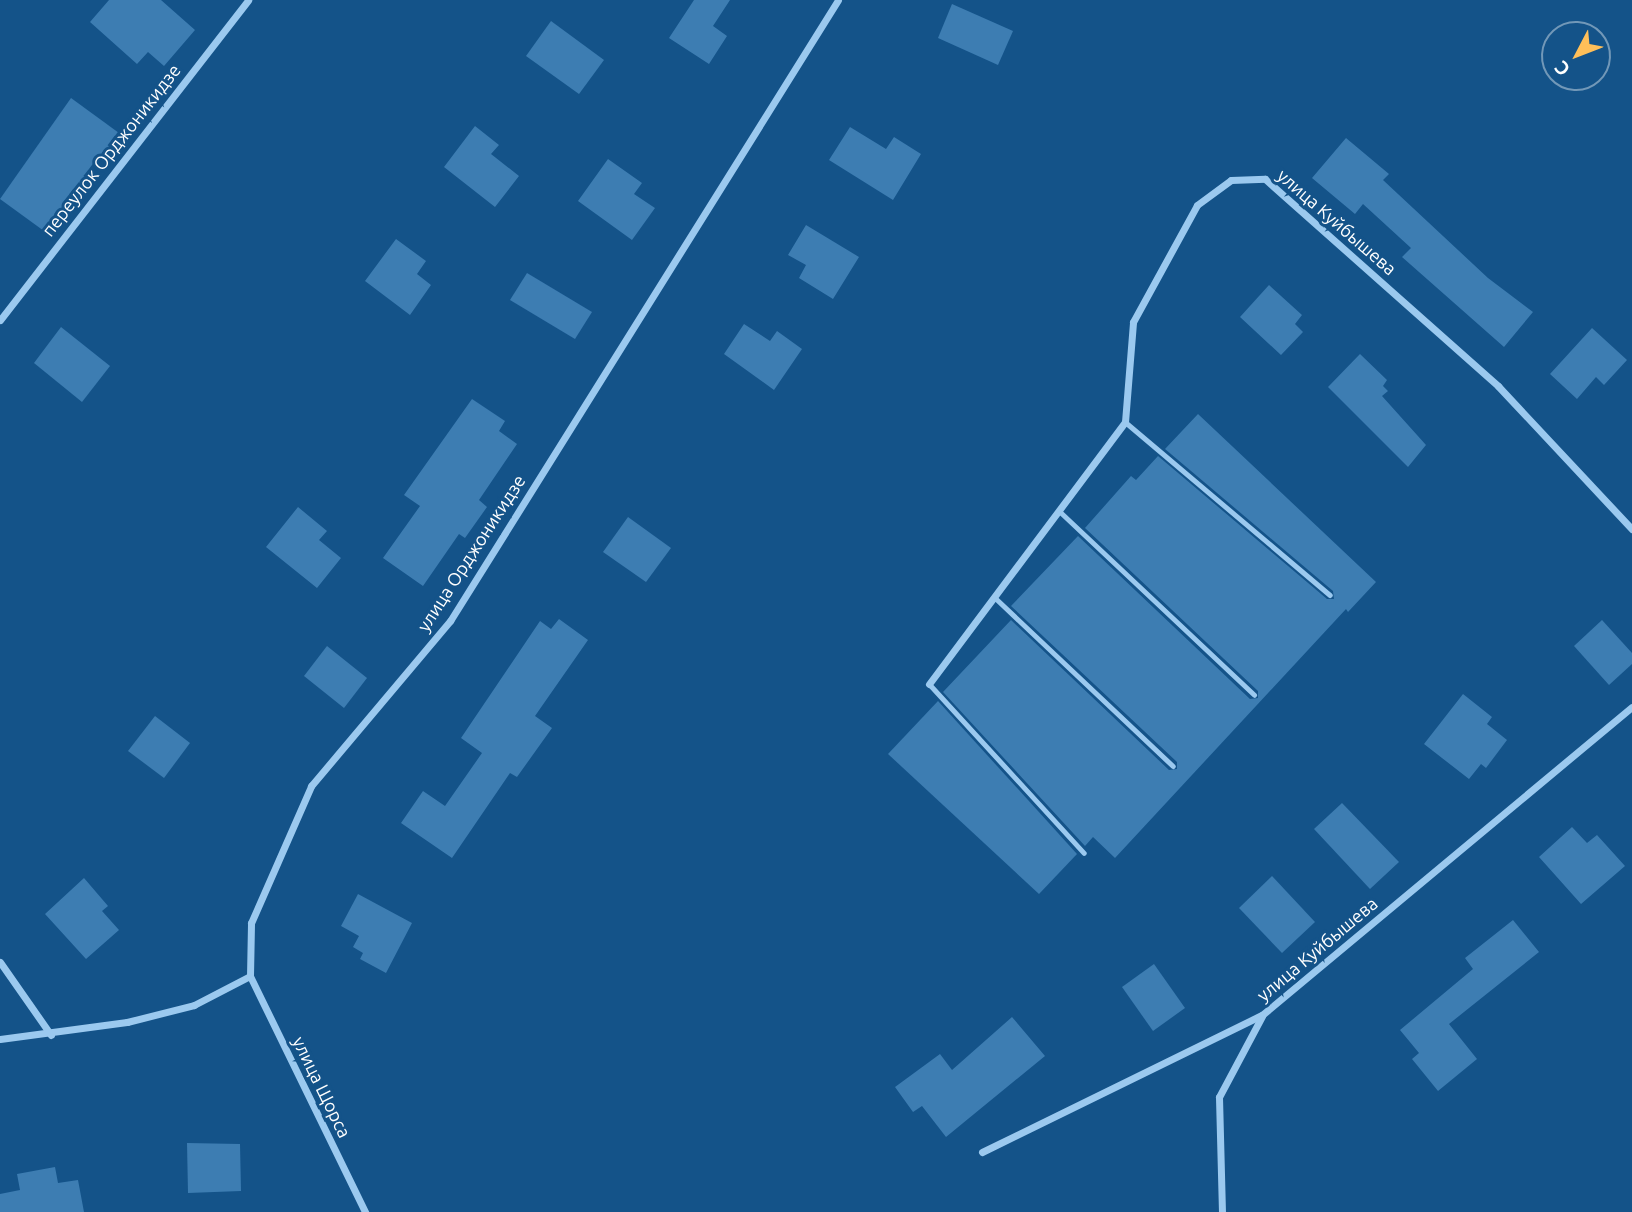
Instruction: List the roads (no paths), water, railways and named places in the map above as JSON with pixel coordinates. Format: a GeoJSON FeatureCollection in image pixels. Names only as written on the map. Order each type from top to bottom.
{"type":"FeatureCollection","features":[{"type":"Feature","properties":{"kind":"street","name":"переулок Орджоникидзе"},"geometry":{"type":"LineString","coordinates":[[0,320],[248,0]]}},
{"type":"Feature","properties":{"kind":"street","name":"улица Орджоникидзе"},"geometry":{"type":"LineString","coordinates":[[250,976],[251,923],[311,786],[450,621],[838,0]]}},
{"type":"Feature","properties":{"kind":"street","name":"улица Куйбышева"},"geometry":{"type":"LineString","coordinates":[[1125,422],[1132,322],[1197,205],[1231,180],[1265,178],[1498,386],[1632,529]]}},
{"type":"Feature","properties":{"kind":"street"},"geometry":{"type":"LineString","coordinates":[[929,684],[1125,422]]}},
{"type":"Feature","properties":{"kind":"street","name":"улица Куйбышева"},"geometry":{"type":"LineString","coordinates":[[982,1152],[1262,1015],[1632,707]]}},
{"type":"Feature","properties":{"kind":"street"},"geometry":{"type":"LineString","coordinates":[[0,962],[51,1035]]}},
{"type":"Feature","properties":{"kind":"street"},"geometry":{"type":"LineString","coordinates":[[0,1039],[51,1035],[194,1005],[250,976]]}},
{"type":"Feature","properties":{"kind":"street","name":"улица Щорса"},"geometry":{"type":"LineString","coordinates":[[250,976],[365,1212]]}},
{"type":"Feature","properties":{"kind":"street"},"geometry":{"type":"LineString","coordinates":[[1222,1212],[1219,1097],[1262,1015]]}},
{"type":"Feature","properties":{"kind":"lane"},"geometry":{"type":"LineString","coordinates":[[1125,422],[1330,595]]}},
{"type":"Feature","properties":{"kind":"lane"},"geometry":{"type":"LineString","coordinates":[[1059,511],[1254,695]]}},
{"type":"Feature","properties":{"kind":"lane"},"geometry":{"type":"LineString","coordinates":[[994,597],[1173,766]]}},
{"type":"Feature","properties":{"kind":"lane"},"geometry":{"type":"LineString","coordinates":[[929,684],[1084,853]]}}]}
